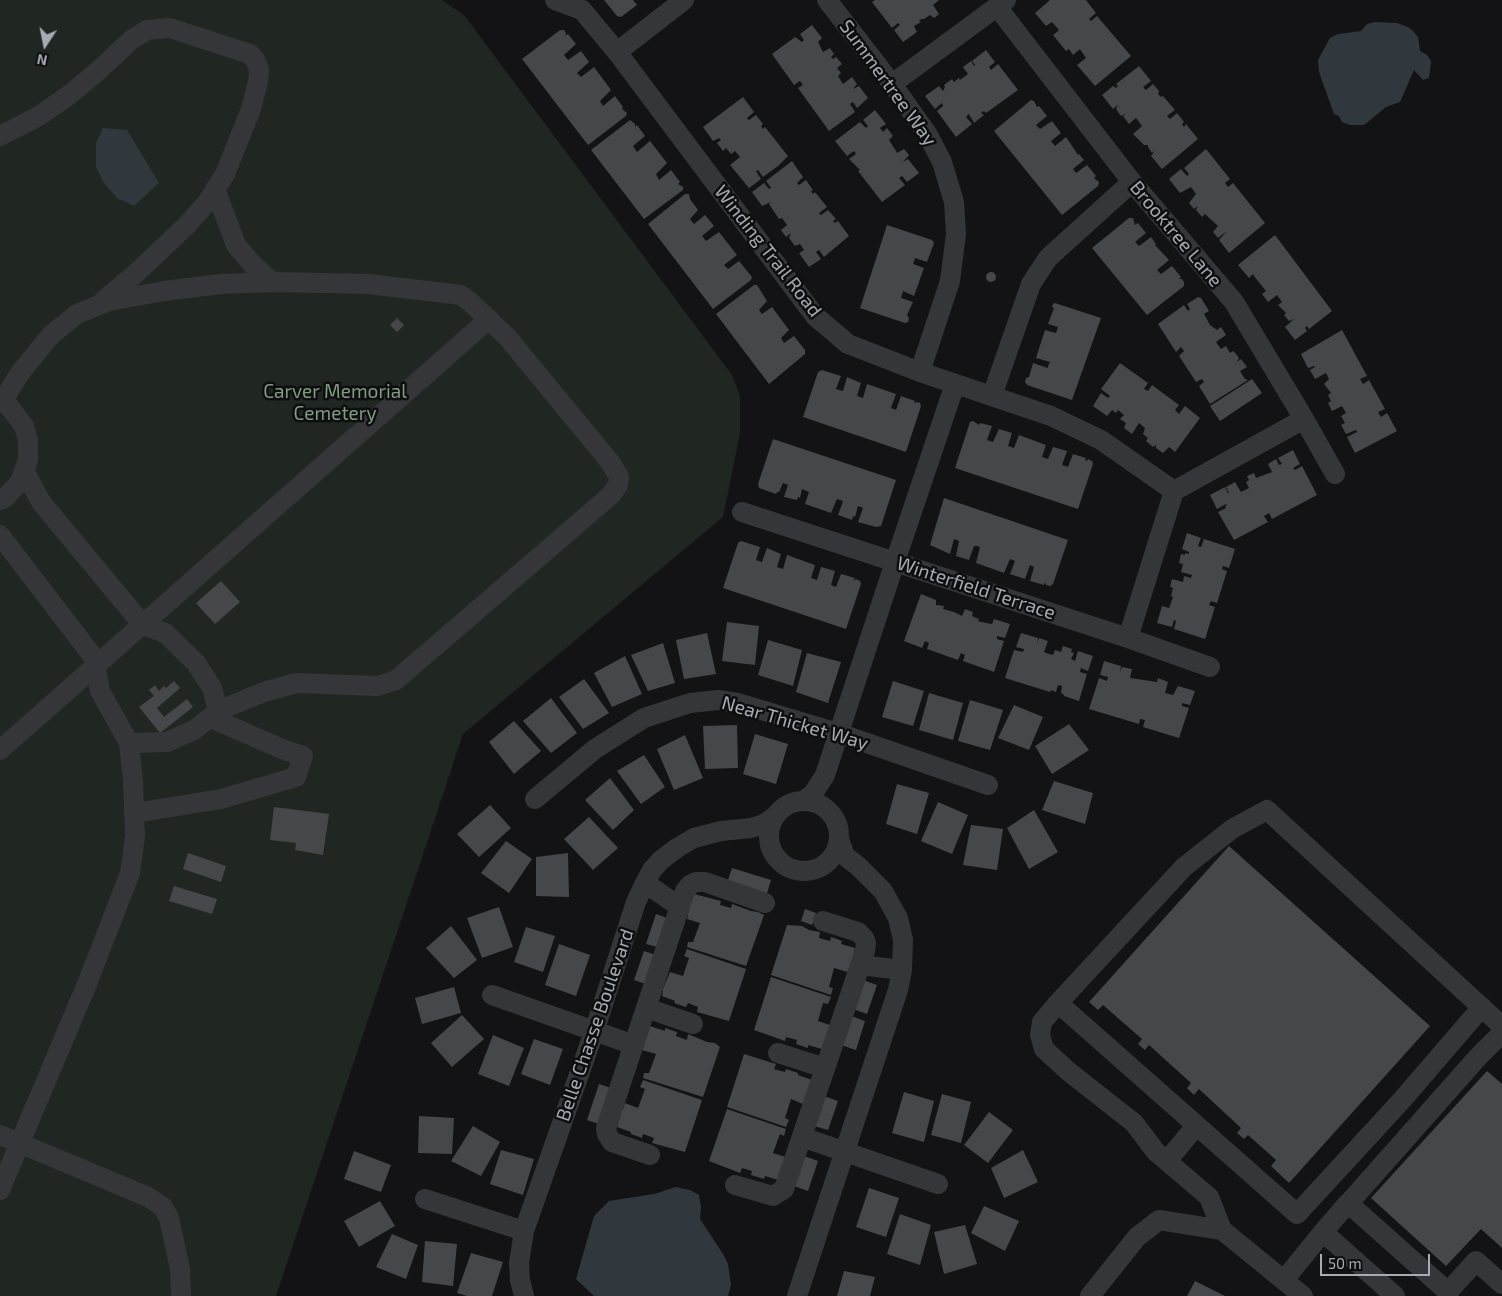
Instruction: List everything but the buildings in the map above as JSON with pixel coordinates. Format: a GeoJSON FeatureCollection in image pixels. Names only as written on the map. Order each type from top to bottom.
{"type":"FeatureCollection","features":[{"type":"Feature","properties":{"kind":"street","name":"Winding Trail Road"},"geometry":{"type":"LineString","coordinates":[[555,0],[582,10],[617,52],[815,316],[848,344],[920,372],[1051,416],[1101,440],[1174,491]]}},
{"type":"Feature","properties":{"kind":"street"},"geometry":{"type":"LineString","coordinates":[[617,52],[684,0]]}},
{"type":"Feature","properties":{"kind":"street","name":"Summertree Way"},"geometry":{"type":"LineString","coordinates":[[826,0],[892,84],[928,135],[942,162],[954,202],[956,234],[950,281],[920,372]]}},
{"type":"Feature","properties":{"kind":"street"},"geometry":{"type":"LineString","coordinates":[[892,84],[1002,4]]}},
{"type":"Feature","properties":{"kind":"street","name":"Brooktree Lane"},"geometry":{"type":"LineString","coordinates":[[1002,4],[1132,182],[1234,302],[1304,419],[1334,474]]}},
{"type":"Feature","properties":{"kind":"street"},"geometry":{"type":"LineString","coordinates":[[0,136],[39,116],[69,95],[98,72],[131,40],[147,30],[170,28],[250,54],[259,69],[258,82],[251,109],[225,174],[208,200],[187,225],[134,275],[98,305]]}},
{"type":"Feature","properties":{"kind":"street"},"geometry":{"type":"LineString","coordinates":[[992,396],[1031,284],[1048,258],[1132,182]]}},
{"type":"Feature","properties":{"kind":"street"},"geometry":{"type":"LineString","coordinates":[[215,189],[236,245],[252,264],[272,282]]}},
{"type":"Feature","properties":{"kind":"street"},"geometry":{"type":"LineString","coordinates":[[0,500],[5,498],[20,482],[28,460],[28,440],[24,426],[8,405],[1,401],[20,373],[52,335],[77,314],[109,301],[164,291],[222,284],[272,282],[368,284],[460,295],[508,338],[610,462],[619,477],[618,485],[611,495],[396,680],[378,686],[296,683],[264,692],[194,730],[167,742],[129,742]]}},
{"type":"Feature","properties":{"kind":"street"},"geometry":{"type":"LineString","coordinates":[[0,750],[489,319]]}},
{"type":"Feature","properties":{"kind":"street","name":"Belle Chasse Boulevard"},"geometry":{"type":"LineString","coordinates":[[797,1296],[898,990],[902,970],[903,940],[898,918],[883,891],[845,856],[836,822],[827,810],[824,792],[825,776],[955,384]]}},
{"type":"Feature","properties":{"kind":"street"},"geometry":{"type":"LineString","coordinates":[[1128,638],[1174,491],[1304,419]]}},
{"type":"Feature","properties":{"kind":"street"},"geometry":{"type":"LineString","coordinates":[[24,470],[41,502],[143,625],[165,633],[196,663],[212,688],[217,717]]}},
{"type":"Feature","properties":{"kind":"street","name":"Winterfield Terrace"},"geometry":{"type":"LineString","coordinates":[[742,512],[1128,638],[1210,667]]}},
{"type":"Feature","properties":{"kind":"street"},"geometry":{"type":"LineString","coordinates":[[0,536],[94,658],[100,691],[129,742],[133,781],[135,836],[130,873],[87,984],[0,1190]]}},
{"type":"Feature","properties":{"kind":"street","name":"Near Thicket Way"},"geometry":{"type":"LineString","coordinates":[[535,799],[595,749],[644,718],[690,703],[718,700],[738,703],[838,733],[988,785]]}},
{"type":"Feature","properties":{"kind":"street"},"geometry":{"type":"LineString","coordinates":[[134,813],[221,799],[296,777],[303,756],[282,749],[217,717]]}},
{"type":"Feature","properties":{"kind":"street","name":"Belle Chasse Boulevard"},"geometry":{"type":"LineString","coordinates":[[522,1294],[519,1263],[524,1231],[594,1032],[636,902],[652,870],[661,860],[694,838],[720,831],[751,828],[764,824],[793,802],[804,801],[813,794],[825,776]]}},
{"type":"Feature","properties":{"kind":"street"},"geometry":{"type":"LineString","coordinates":[[804,801],[815,802],[827,810]]}},
{"type":"Feature","properties":{"kind":"street"},"geometry":{"type":"LineString","coordinates":[[1303,1296],[1222,1230],[1209,1197],[1156,1152],[1134,1123],[1068,1071],[1044,1049],[1040,1035],[1042,1022],[1184,866],[1232,830],[1267,810],[1502,1026]]}},
{"type":"Feature","properties":{"kind":"street"},"geometry":{"type":"LineString","coordinates":[[769,844],[770,826],[775,816]]}},
{"type":"Feature","properties":{"kind":"street"},"geometry":{"type":"LineString","coordinates":[[751,828],[769,844],[775,857],[787,867],[796,871],[812,871],[822,866],[835,854],[839,839]]}},
{"type":"Feature","properties":{"kind":"street"},"geometry":{"type":"LineString","coordinates":[[826,863],[836,861],[851,862]]}},
{"type":"Feature","properties":{"kind":"street"},"geometry":{"type":"LineString","coordinates":[[650,1155],[612,1142],[606,1134],[606,1128],[685,891],[696,882],[706,882],[765,903]]}},
{"type":"Feature","properties":{"kind":"street"},"geometry":{"type":"LineString","coordinates":[[645,883],[680,907]]}},
{"type":"Feature","properties":{"kind":"street"},"geometry":{"type":"LineString","coordinates":[[735,1185],[773,1196],[784,1189],[860,966],[865,951],[866,943],[864,938],[858,932],[823,922]]}},
{"type":"Feature","properties":{"kind":"street"},"geometry":{"type":"LineString","coordinates":[[860,966],[902,970]]}},
{"type":"Feature","properties":{"kind":"street"},"geometry":{"type":"LineString","coordinates":[[492,995],[634,1045]]}},
{"type":"Feature","properties":{"kind":"street"},"geometry":{"type":"LineString","coordinates":[[1058,1004],[1296,1214],[1402,1100],[1482,1007]]}},
{"type":"Feature","properties":{"kind":"street"},"geometry":{"type":"LineString","coordinates":[[646,1008],[693,1024]]}},
{"type":"Feature","properties":{"kind":"street"},"geometry":{"type":"LineString","coordinates":[[1284,1280],[1323,1232],[1478,1057],[1502,1033]]}},
{"type":"Feature","properties":{"kind":"street"},"geometry":{"type":"LineString","coordinates":[[778,1053],[825,1068]]}},
{"type":"Feature","properties":{"kind":"street"},"geometry":{"type":"LineString","coordinates":[[1167,1161],[1196,1126]]}},
{"type":"Feature","properties":{"kind":"street"},"geometry":{"type":"LineString","coordinates":[[0,1135],[148,1197],[163,1207],[169,1218],[180,1269],[181,1296]]}},
{"type":"Feature","properties":{"kind":"street"},"geometry":{"type":"LineString","coordinates":[[802,1137],[938,1184]]}},
{"type":"Feature","properties":{"kind":"street"},"geometry":{"type":"LineString","coordinates":[[425,1199],[524,1231]]}},
{"type":"Feature","properties":{"kind":"street"},"geometry":{"type":"LineString","coordinates":[[1347,1205],[1348,1203],[1448,1292],[1476,1261],[1502,1284]]}},
{"type":"Feature","properties":{"kind":"street"},"geometry":{"type":"LineString","coordinates":[[1090,1296],[1137,1237],[1159,1220],[1222,1230]]}},
{"type":"Feature","properties":{"kind":"street"},"geometry":{"type":"LineString","coordinates":[[1323,1232],[1395,1296]]}},
{"type":"Feature","properties":{"kind":"green space","name":"Carver Memorial Cemetery"},"geometry":{"type":"Polygon","coordinates":[[[0,0],[442,0],[464,15],[732,375],[740,396],[740,433],[723,517],[463,734],[276,1296],[0,1296],[0,0]]]}},
{"type":"Feature","properties":{"kind":"shaded area"},"geometry":{"type":"Polygon","coordinates":[[[1375,22],[1397,23],[1413,31],[1418,37],[1420,51],[1427,55],[1431,61],[1429,78],[1423,80],[1414,70],[1400,102],[1386,107],[1364,125],[1350,125],[1342,122],[1339,116],[1334,114],[1319,72],[1318,60],[1330,38],[1338,34],[1361,31],[1367,24],[1375,22]]]}},
{"type":"Feature","properties":{"kind":"shaded area"},"geometry":{"type":"Polygon","coordinates":[[[103,128],[127,130],[159,183],[134,206],[117,198],[104,183],[96,167],[96,143],[103,128]]]}},
{"type":"Feature","properties":{"kind":"shaded area"},"geometry":{"type":"Polygon","coordinates":[[[676,1187],[690,1190],[699,1195],[700,1219],[728,1264],[731,1285],[728,1296],[594,1296],[576,1279],[594,1216],[609,1201],[654,1194],[676,1187]]]}}]}
